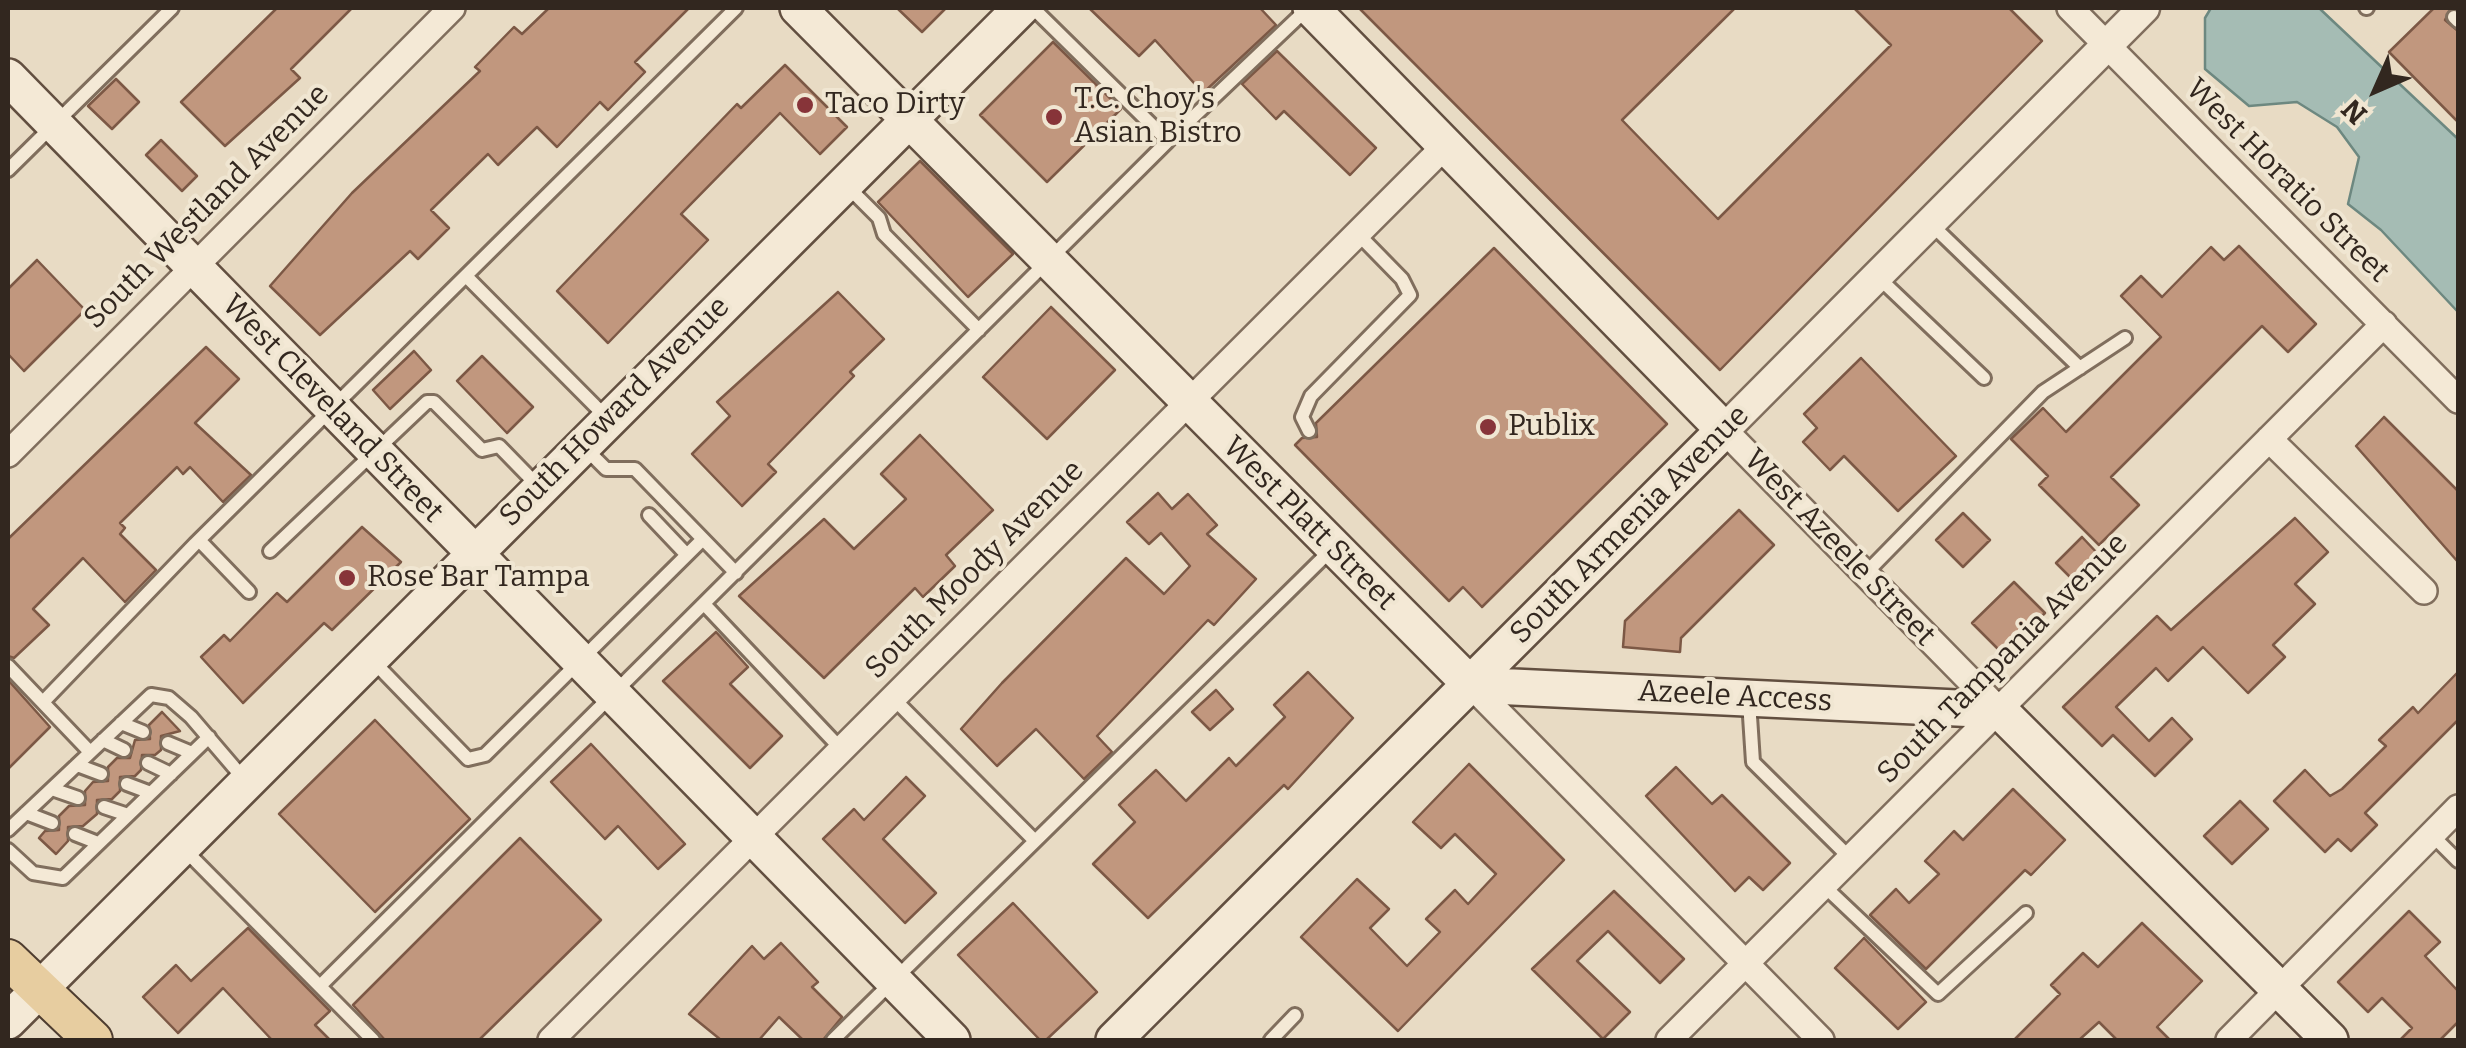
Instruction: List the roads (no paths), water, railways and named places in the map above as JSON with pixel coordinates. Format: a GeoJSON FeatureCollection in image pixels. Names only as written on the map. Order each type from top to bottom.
{"type":"FeatureCollection","features":[{"type":"Feature","properties":{"kind":"main road","name":"West Platt Street"},"geometry":{"type":"LineString","coordinates":[[798,8],[1471,685]]}},
{"type":"Feature","properties":{"kind":"main road","name":"South Howard Avenue"},"geometry":{"type":"LineString","coordinates":[[8,1020],[539,487],[594,457],[608,418],[1021,8]]}},
{"type":"Feature","properties":{"kind":"main road","name":"West Azeele Street"},"geometry":{"type":"LineString","coordinates":[[1310,8],[1724,430]]}},
{"type":"Feature","properties":{"kind":"main road","name":"West Cleveland Street"},"geometry":{"type":"LineString","coordinates":[[8,78],[952,1040]]}},
{"type":"Feature","properties":{"kind":"main road","name":"South Armenia Avenue"},"geometry":{"type":"LineString","coordinates":[[1114,1040],[1724,430]]}},
{"type":"Feature","properties":{"kind":"main road","name":"Azeele Access"},"geometry":{"type":"LineString","coordinates":[[1471,685],[1999,710]]}},
{"type":"Feature","properties":{"kind":"main road","name":"West Azeele Street"},"geometry":{"type":"LineString","coordinates":[[1999,710],[2330,1040]]}},
{"type":"Feature","properties":{"kind":"main road"},"geometry":{"type":"LineString","coordinates":[[9,955],[93,1040]]}},
{"type":"Feature","properties":{"kind":"street","name":"South Westland Avenue"},"geometry":{"type":"LineString","coordinates":[[8,454],[452,8]]}},
{"type":"Feature","properties":{"kind":"street","name":"West Horatio Street"},"geometry":{"type":"LineString","coordinates":[[2070,8],[2458,400]]}},
{"type":"Feature","properties":{"kind":"street","name":"South Armenia Avenue"},"geometry":{"type":"LineString","coordinates":[[1724,430],[2144,8]]}},
{"type":"Feature","properties":{"kind":"street","name":"South Moody Avenue"},"geometry":{"type":"LineString","coordinates":[[551,1040],[1446,146]]}},
{"type":"Feature","properties":{"kind":"street","name":"South Tampania Avenue"},"geometry":{"type":"LineString","coordinates":[[1668,1040],[2384,324]]}},
{"type":"Feature","properties":{"kind":"street","name":"West Azeele Street"},"geometry":{"type":"LineString","coordinates":[[1724,430],[1999,710]]}},
{"type":"Feature","properties":{"kind":"street"},"geometry":{"type":"LineString","coordinates":[[2269,439],[2424,590]]}},
{"type":"Feature","properties":{"kind":"street","name":"West Platt Street"},"geometry":{"type":"LineString","coordinates":[[1471,685],[1821,1040]]}},
{"type":"Feature","properties":{"kind":"street"},"geometry":{"type":"LineString","coordinates":[[2229,1040],[2458,808]]}},
{"type":"Feature","properties":{"kind":"lane"},"geometry":{"type":"LineString","coordinates":[[8,170],[172,8]]}},
{"type":"Feature","properties":{"kind":"lane"},"geometry":{"type":"LineString","coordinates":[[44,701],[199,540],[736,8]]}},
{"type":"Feature","properties":{"kind":"lane"},"geometry":{"type":"LineString","coordinates":[[1033,8],[1168,141]]}},
{"type":"Feature","properties":{"kind":"lane"},"geometry":{"type":"LineString","coordinates":[[320,986],[1168,141],[1310,8]]}},
{"type":"Feature","properties":{"kind":"lane"},"geometry":{"type":"LineString","coordinates":[[844,183],[878,218],[884,234],[979,330]]}},
{"type":"Feature","properties":{"kind":"lane"},"geometry":{"type":"LineString","coordinates":[[1930,223],[2080,368]]}},
{"type":"Feature","properties":{"kind":"lane"},"geometry":{"type":"LineString","coordinates":[[1308,431],[1302,417],[1311,396],[1410,295],[1402,279],[1358,234]]}},
{"type":"Feature","properties":{"kind":"lane"},"geometry":{"type":"LineString","coordinates":[[466,276],[608,418]]}},
{"type":"Feature","properties":{"kind":"lane"},"geometry":{"type":"LineString","coordinates":[[1877,276],[1984,378]]}},
{"type":"Feature","properties":{"kind":"lane"},"geometry":{"type":"LineString","coordinates":[[1865,574],[2043,392],[2125,338]]}},
{"type":"Feature","properties":{"kind":"lane"},"geometry":{"type":"LineString","coordinates":[[270,551],[427,402],[434,402],[482,450],[498,446],[539,487]]}},
{"type":"Feature","properties":{"kind":"lane"},"geometry":{"type":"LineString","coordinates":[[594,457],[635,470],[736,573]]}},
{"type":"Feature","properties":{"kind":"lane"},"geometry":{"type":"LineString","coordinates":[[594,457],[620,485]]}},
{"type":"Feature","properties":{"kind":"lane"},"geometry":{"type":"LineString","coordinates":[[649,514],[686,554]]}},
{"type":"Feature","properties":{"kind":"lane"},"geometry":{"type":"LineString","coordinates":[[369,658],[468,759],[485,755],[703,538]]}},
{"type":"Feature","properties":{"kind":"lane"},"geometry":{"type":"LineString","coordinates":[[199,540],[249,592]]}},
{"type":"Feature","properties":{"kind":"lane"},"geometry":{"type":"LineString","coordinates":[[834,1040],[1332,549]]}},
{"type":"Feature","properties":{"kind":"lane"},"geometry":{"type":"LineString","coordinates":[[705,605],[842,750]]}},
{"type":"Feature","properties":{"kind":"lane"},"geometry":{"type":"LineString","coordinates":[[8,666],[90,752]]}},
{"type":"Feature","properties":{"kind":"lane"},"geometry":{"type":"LineString","coordinates":[[8,830],[151,695],[169,698],[246,781]]}},
{"type":"Feature","properties":{"kind":"lane"},"geometry":{"type":"LineString","coordinates":[[1749,696],[1753,762],[1850,858]]}},
{"type":"Feature","properties":{"kind":"lane"},"geometry":{"type":"LineString","coordinates":[[893,698],[1035,840]]}},
{"type":"Feature","properties":{"kind":"lane"},"geometry":{"type":"LineString","coordinates":[[120,723],[143,732]]}},
{"type":"Feature","properties":{"kind":"lane"},"geometry":{"type":"LineString","coordinates":[[8,850],[33,873],[62,878],[209,738]]}},
{"type":"Feature","properties":{"kind":"lane"},"geometry":{"type":"LineString","coordinates":[[103,740],[124,750]]}},
{"type":"Feature","properties":{"kind":"lane"},"geometry":{"type":"LineString","coordinates":[[168,743],[192,754]]}},
{"type":"Feature","properties":{"kind":"lane"},"geometry":{"type":"LineString","coordinates":[[148,763],[171,774]]}},
{"type":"Feature","properties":{"kind":"lane"},"geometry":{"type":"LineString","coordinates":[[78,765],[102,774]]}},
{"type":"Feature","properties":{"kind":"lane"},"geometry":{"type":"LineString","coordinates":[[126,784],[151,794]]}},
{"type":"Feature","properties":{"kind":"lane"},"geometry":{"type":"LineString","coordinates":[[52,789],[78,798]]}},
{"type":"Feature","properties":{"kind":"lane"},"geometry":{"type":"LineString","coordinates":[[104,807],[128,815]]}},
{"type":"Feature","properties":{"kind":"lane"},"geometry":{"type":"LineString","coordinates":[[26,813],[52,823]]}},
{"type":"Feature","properties":{"kind":"lane"},"geometry":{"type":"LineString","coordinates":[[75,834],[98,842]]}},
{"type":"Feature","properties":{"kind":"lane"},"geometry":{"type":"LineString","coordinates":[[2432,835],[2458,860]]}},
{"type":"Feature","properties":{"kind":"lane"},"geometry":{"type":"LineString","coordinates":[[182,846],[373,1040]]}},
{"type":"Feature","properties":{"kind":"lane"},"geometry":{"type":"LineString","coordinates":[[1823,885],[1938,994],[2026,913]]}},
{"type":"Feature","properties":{"kind":"lane"},"geometry":{"type":"LineString","coordinates":[[1271,1040],[1295,1015]]}},
{"type":"Feature","properties":{"kind":"water"},"geometry":{"type":"Polygon","coordinates":[[[2211,8],[2319,8],[2458,139],[2458,312],[2381,230],[2348,204],[2359,157],[2337,127],[2297,102],[2249,106],[2205,69],[2205,18],[2211,8]]]}},
{"type":"Feature","properties":{"kind":"place","name":"Taco Dirty"},"geometry":{"type":"Point","coordinates":[805,105]}},
{"type":"Feature","properties":{"kind":"place","name":"T.C. Choy's Asian Bistro"},"geometry":{"type":"Point","coordinates":[1054,117]}},
{"type":"Feature","properties":{"kind":"place","name":"Publix"},"geometry":{"type":"Point","coordinates":[1488,427]}},
{"type":"Feature","properties":{"kind":"place","name":"Rose Bar Tampa"},"geometry":{"type":"Point","coordinates":[347,578]}}]}
